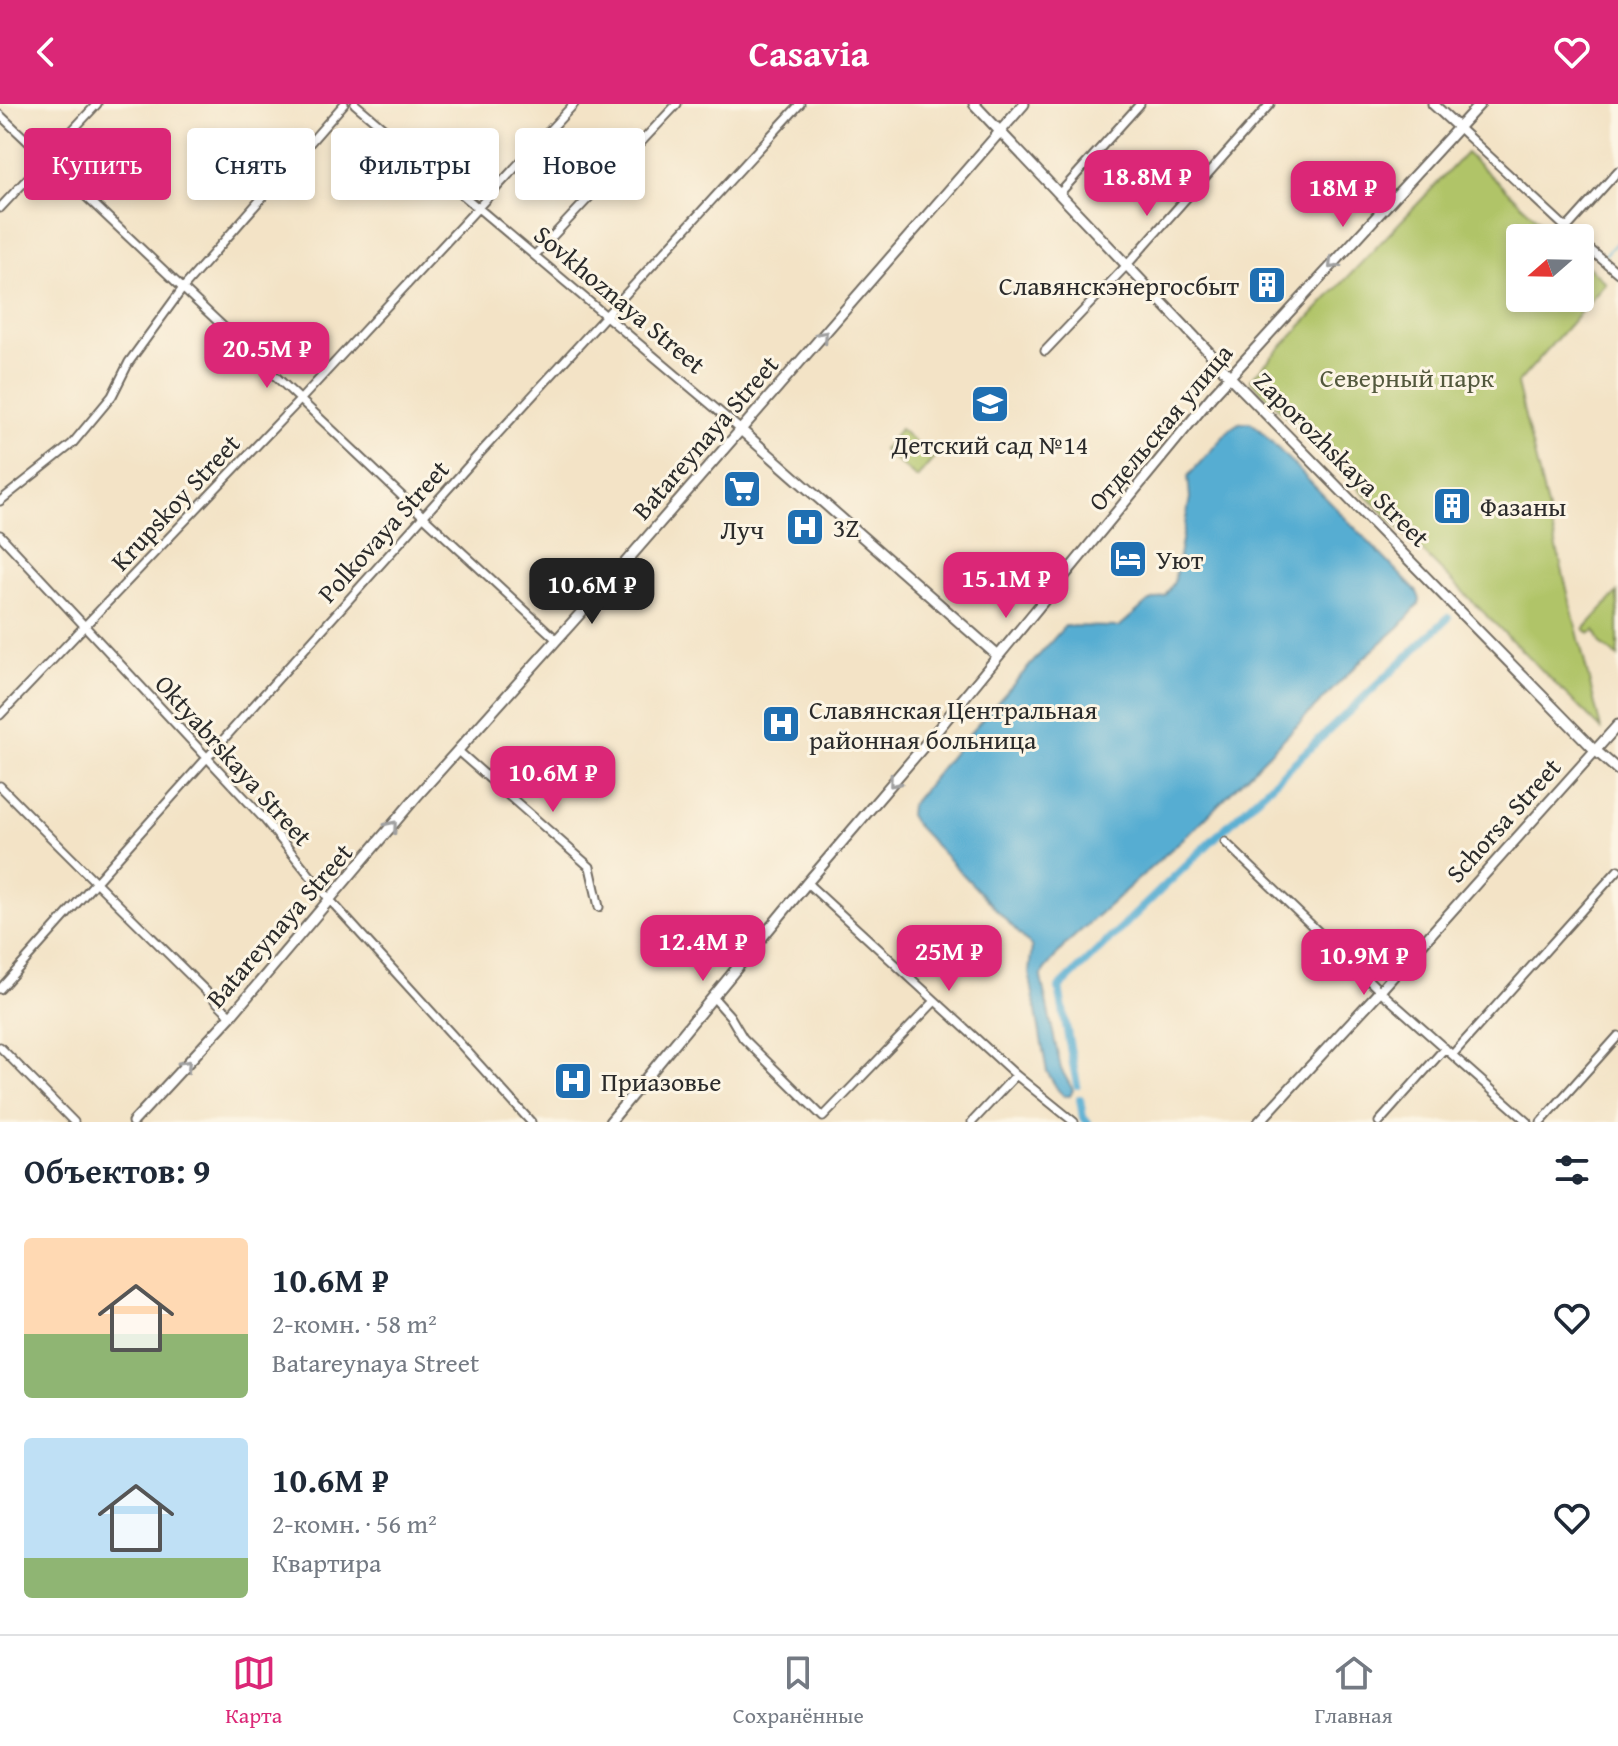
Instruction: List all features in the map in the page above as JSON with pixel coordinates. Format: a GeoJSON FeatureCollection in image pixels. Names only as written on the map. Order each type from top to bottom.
{"type":"FeatureCollection","features":[{"type":"Feature","properties":{"kind":"street"},"geometry":{"type":"LineString","coordinates":[[75,128],[97,104]]}},
{"type":"Feature","properties":{"kind":"street"},"geometry":{"type":"LineString","coordinates":[[0,501],[72,444],[112,396],[129,362],[183,288],[344,104]]}},
{"type":"Feature","properties":{"kind":"street","name":"Sovkhoznaya Street"},"geometry":{"type":"LineString","coordinates":[[355,104],[741,430],[998,656]]}},
{"type":"Feature","properties":{"kind":"street","name":"Krupskoy Street"},"geometry":{"type":"LineString","coordinates":[[0,715],[300,400],[574,104]]}},
{"type":"Feature","properties":{"kind":"street"},"geometry":{"type":"LineString","coordinates":[[535,255],[677,104]]}},
{"type":"Feature","properties":{"kind":"street","name":"Polkovaya Street"},"geometry":{"type":"LineString","coordinates":[[0,989],[606,315],[800,104]]}},
{"type":"Feature","properties":{"kind":"street","name":"Zaporozhskaya Street"},"geometry":{"type":"LineString","coordinates":[[974,104],[1229,376],[1618,770]]}},
{"type":"Feature","properties":{"kind":"street","name":"Batareynaya Street"},"geometry":{"type":"LineString","coordinates":[[133,1122],[231,1016],[416,797],[557,640],[1024,104]]}},
{"type":"Feature","properties":{"kind":"street"},"geometry":{"type":"LineString","coordinates":[[1059,194],[1140,104]]}},
{"type":"Feature","properties":{"kind":"street"},"geometry":{"type":"LineString","coordinates":[[1045,351],[1126,266],[1270,104]]}},
{"type":"Feature","properties":{"kind":"street"},"geometry":{"type":"LineString","coordinates":[[1433,104],[1561,224]]}},
{"type":"Feature","properties":{"kind":"street","name":"Отдельская улица"},"geometry":{"type":"LineString","coordinates":[[610,1122],[1229,376],[1480,104]]}},
{"type":"Feature","properties":{"kind":"street"},"geometry":{"type":"LineString","coordinates":[[0,115],[24,138]]}},
{"type":"Feature","properties":{"kind":"street"},"geometry":{"type":"LineString","coordinates":[[1570,224],[1618,171]]}},
{"type":"Feature","properties":{"kind":"street"},"geometry":{"type":"LineString","coordinates":[[0,208],[24,182]]}},
{"type":"Feature","properties":{"kind":"street"},"geometry":{"type":"LineString","coordinates":[[90,200],[557,640]]}},
{"type":"Feature","properties":{"kind":"street"},"geometry":{"type":"LineString","coordinates":[[1594,252],[1618,273]]}},
{"type":"Feature","properties":{"kind":"street"},"geometry":{"type":"LineString","coordinates":[[1610,265],[1618,257]]}},
{"type":"Feature","properties":{"kind":"street","name":"Oktyabrskaya Street"},"geometry":{"type":"LineString","coordinates":[[0,535],[265,820],[330,900],[531,1122]]}},
{"type":"Feature","properties":{"kind":"street","name":"Schorsa Street"},"geometry":{"type":"LineString","coordinates":[[1259,1122],[1618,725]]}},
{"type":"Feature","properties":{"kind":"street"},"geometry":{"type":"LineString","coordinates":[[458,751],[590,867],[599,907]]}},
{"type":"Feature","properties":{"kind":"street"},"geometry":{"type":"LineString","coordinates":[[0,786],[231,1016]]}},
{"type":"Feature","properties":{"kind":"street"},"geometry":{"type":"LineString","coordinates":[[1225,842],[1380,991],[1528,1122]]}},
{"type":"Feature","properties":{"kind":"street"},"geometry":{"type":"LineString","coordinates":[[1453,1054],[1618,870]]}},
{"type":"Feature","properties":{"kind":"street"},"geometry":{"type":"LineString","coordinates":[[807,883],[1016,1075],[1074,1122]]}},
{"type":"Feature","properties":{"kind":"street"},"geometry":{"type":"LineString","coordinates":[[713,997],[730,1016],[743,1038],[823,1117],[935,1001]]}},
{"type":"Feature","properties":{"kind":"street"},"geometry":{"type":"LineString","coordinates":[[1541,1122],[1618,1036]]}},
{"type":"Feature","properties":{"kind":"street"},"geometry":{"type":"LineString","coordinates":[[0,1047],[74,1122]]}},
{"type":"Feature","properties":{"kind":"street"},"geometry":{"type":"LineString","coordinates":[[1379,1122],[1445,1048]]}},
{"type":"Feature","properties":{"kind":"street"},"geometry":{"type":"LineString","coordinates":[[972,1122],[1016,1075]]}},
{"type":"Feature","properties":{"kind":"green space","name":"Северный парк"},"geometry":{"type":"Polygon","coordinates":[[[1466,153],[1543,224],[1506,224],[1506,312],[1580,312],[1517,384],[1601,729],[1250,380],[1466,153]]]}},
{"type":"Feature","properties":{"kind":"green space","name":"Северный парк"},"geometry":{"type":"Polygon","coordinates":[[[1594,272],[1606,283],[1594,297],[1594,272]]]}},
{"type":"Feature","properties":{"kind":"green space"},"geometry":{"type":"Polygon","coordinates":[[[900,429],[934,458],[917,478],[883,450],[900,429]]]}},
{"type":"Feature","properties":{"kind":"green space"},"geometry":{"type":"Polygon","coordinates":[[[1618,592],[1618,658],[1601,644],[1595,630],[1590,634],[1584,629],[1618,592]]]}},
{"type":"Feature","properties":{"kind":"water"},"geometry":{"type":"Polygon","coordinates":[[[1250,422],[1417,592],[1419,604],[1197,826],[1066,944],[1044,970],[1041,978],[1061,1069],[1073,1090],[1070,1096],[1064,1096],[1047,1072],[1029,972],[1032,947],[914,823],[909,815],[910,806],[1065,626],[1119,627],[1148,602],[1165,596],[1174,582],[1190,498],[1188,476],[1230,429],[1239,423],[1250,422]]]}},
{"type":"Feature","properties":{"kind":"waterway"},"geometry":{"type":"LineString","coordinates":[[1605,255],[1618,241]]}},
{"type":"Feature","properties":{"kind":"waterway"},"geometry":{"type":"LineString","coordinates":[[1077,1085],[1059,988],[1448,618]]}},
{"type":"Feature","properties":{"kind":"waterway"},"geometry":{"type":"LineString","coordinates":[[1080,1099],[1083,1117],[1088,1122]]}},
{"type":"Feature","properties":{"kind":"place","name":"Славянскэнергосбыт"},"geometry":{"type":"Point","coordinates":[1267,285]}},
{"type":"Feature","properties":{"kind":"place","name":"Детский сад №14"},"geometry":{"type":"Point","coordinates":[990,404]}},
{"type":"Feature","properties":{"kind":"place","name":"Луч"},"geometry":{"type":"Point","coordinates":[742,489]}},
{"type":"Feature","properties":{"kind":"place","name":"Фазаны"},"geometry":{"type":"Point","coordinates":[1452,506]}},
{"type":"Feature","properties":{"kind":"place","name":"3Z"},"geometry":{"type":"Point","coordinates":[805,527]}},
{"type":"Feature","properties":{"kind":"place","name":"Уют"},"geometry":{"type":"Point","coordinates":[1128,559]}},
{"type":"Feature","properties":{"kind":"place","name":"Славянская Центральная районная больница"},"geometry":{"type":"Point","coordinates":[781,724]}},
{"type":"Feature","properties":{"kind":"place","name":"Приазовье"},"geometry":{"type":"Point","coordinates":[573,1081]}}]}
